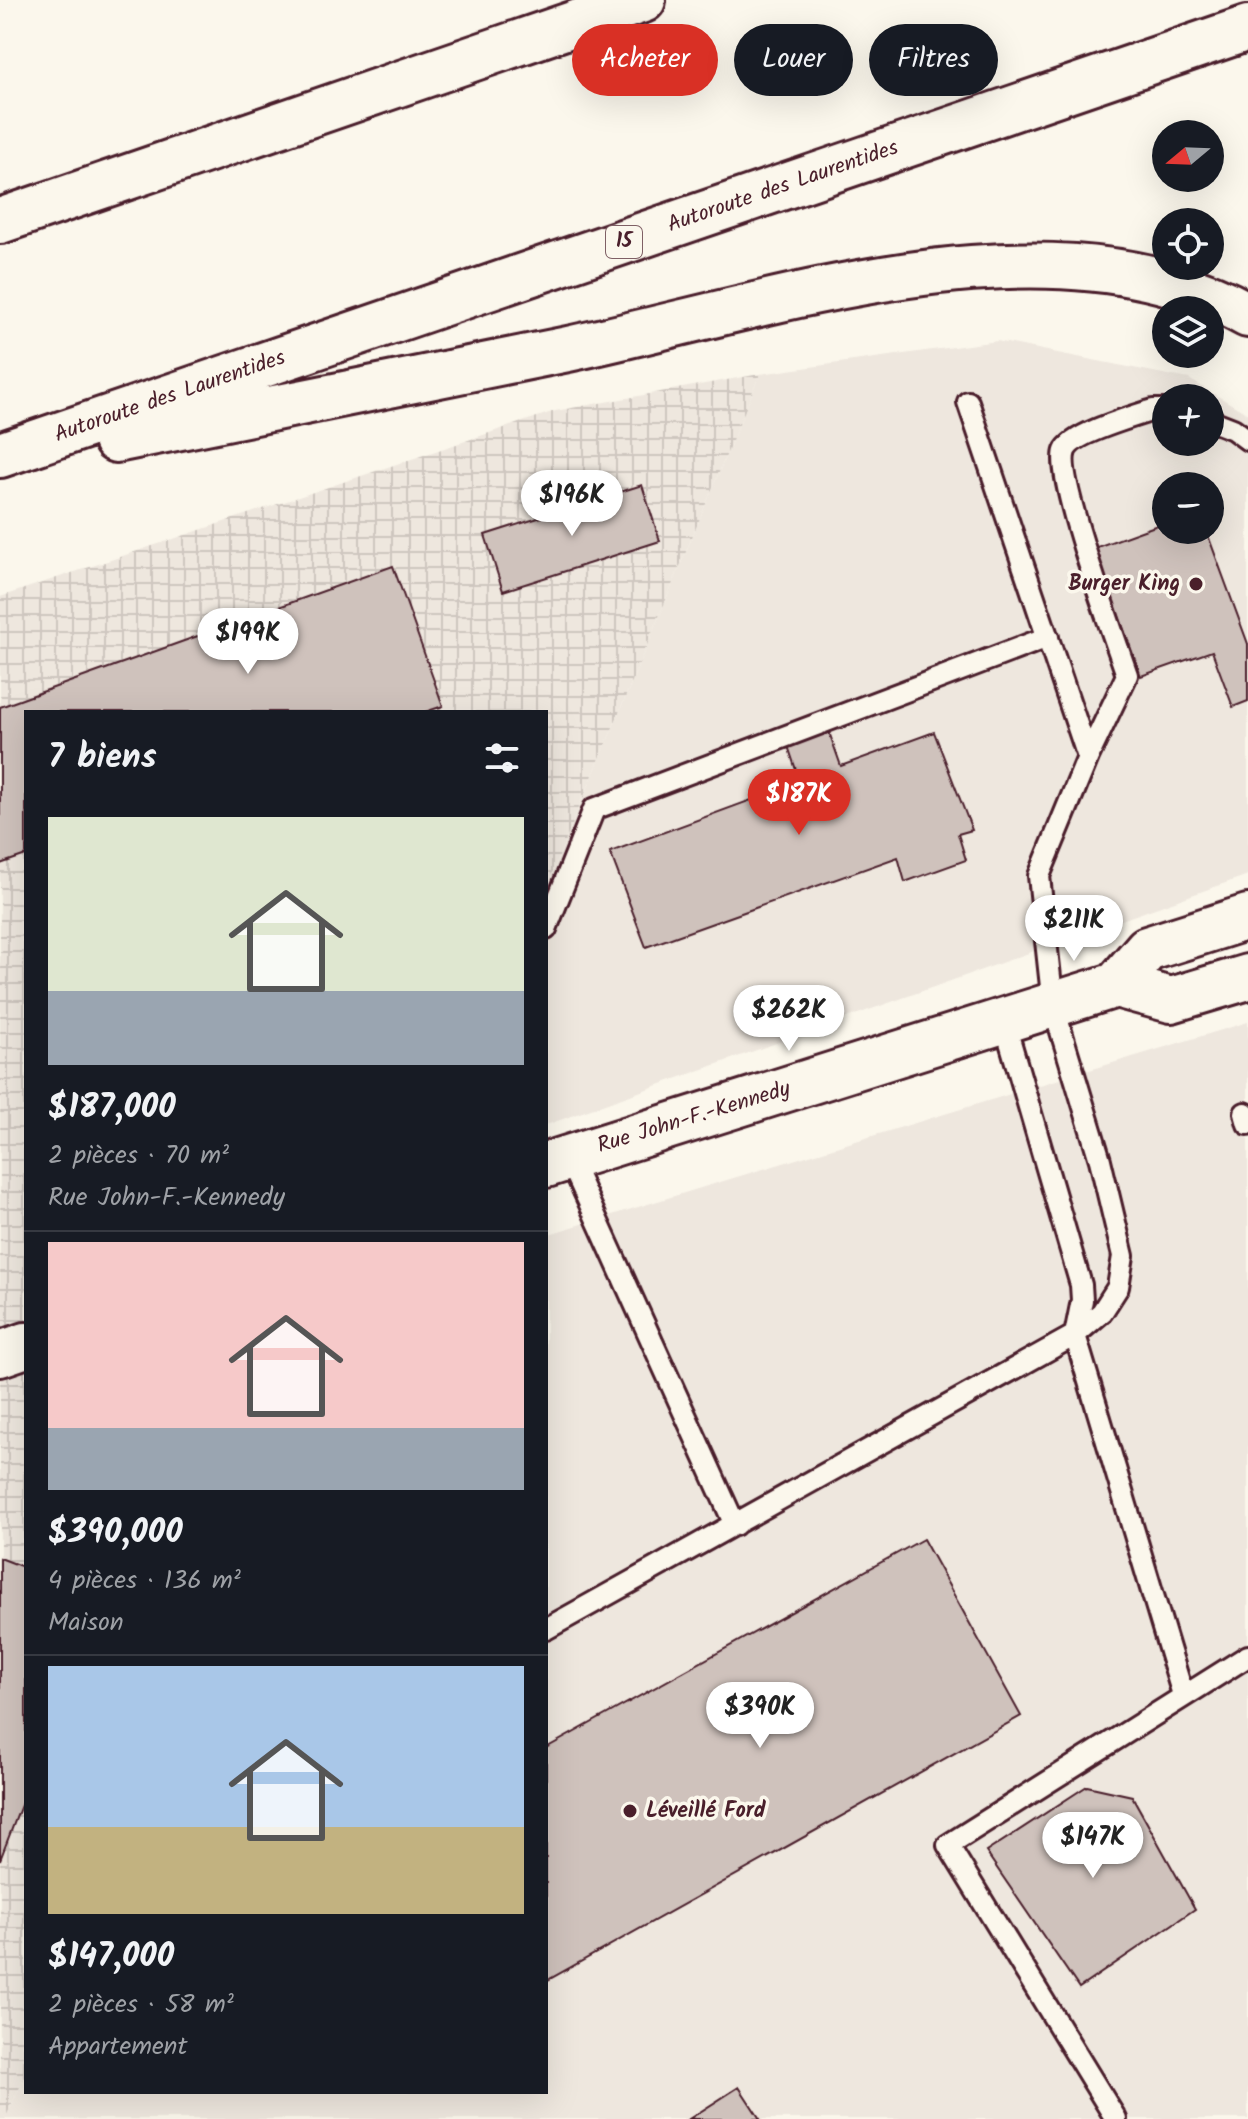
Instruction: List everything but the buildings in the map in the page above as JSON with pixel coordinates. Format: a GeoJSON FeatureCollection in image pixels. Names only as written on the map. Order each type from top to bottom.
{"type":"FeatureCollection","features":[{"type":"Feature","properties":{"kind":"main road"},"geometry":{"type":"LineString","coordinates":[[0,221],[643,0]]}},
{"type":"Feature","properties":{"kind":"main road","name":"Autoroute des Laurentides"},"geometry":{"type":"LineString","coordinates":[[0,455],[1248,28]]}},
{"type":"Feature","properties":{"kind":"main road"},"geometry":{"type":"LineString","coordinates":[[0,463],[556,351],[785,298],[908,275],[1037,266],[1127,273],[1162,279],[1200,291],[1248,315]]}},
{"type":"Feature","properties":{"kind":"main road"},"geometry":{"type":"LineString","coordinates":[[1248,917],[1147,949],[1116,985],[1171,1000],[1248,977]]}},
{"type":"Feature","properties":{"kind":"main road","name":"Rue John-F.-Kennedy"},"geometry":{"type":"LineString","coordinates":[[558,1161],[1116,985]]}},
{"type":"Feature","properties":{"kind":"main road"},"geometry":{"type":"LineString","coordinates":[[0,1354],[24,1346]]}},
{"type":"Feature","properties":{"kind":"lane"},"geometry":{"type":"LineString","coordinates":[[968,402],[1088,757]]}},
{"type":"Feature","properties":{"kind":"lane"},"geometry":{"type":"LineString","coordinates":[[548,1628],[1075,1335],[1102,1312],[1118,1287],[1123,1256],[1100,1160],[1053,1005],[1039,876],[1088,757],[1127,675],[1072,507],[1064,471],[1065,450],[1074,439],[1152,410]]}},
{"type":"Feature","properties":{"kind":"lane"},"geometry":{"type":"LineString","coordinates":[[1224,425],[1248,440]]}},
{"type":"Feature","properties":{"kind":"lane"},"geometry":{"type":"LineString","coordinates":[[548,924],[594,809],[1048,637]]}},
{"type":"Feature","properties":{"kind":"lane"},"geometry":{"type":"LineString","coordinates":[[1004,1021],[1081,1285],[1082,1300],[1075,1335],[1183,1695]]}},
{"type":"Feature","properties":{"kind":"lane"},"geometry":{"type":"LineString","coordinates":[[558,1161],[735,1525]]}},
{"type":"Feature","properties":{"kind":"lane"},"geometry":{"type":"LineString","coordinates":[[1116,2119],[948,1845],[1248,1656]]}},
{"type":"Feature","properties":{"kind":"shaded area"},"geometry":{"type":"Polygon","coordinates":[[[997,341],[1189,379],[1197,384],[1152,384],[1152,456],[1224,456],[1224,400],[1248,414],[1248,875],[548,1124],[548,883],[760,374],[997,341]]]}},
{"type":"Feature","properties":{"kind":"shaded area"},"geometry":{"type":"Polygon","coordinates":[[[760,374],[548,883],[548,710],[24,710],[24,2078],[5,2119],[0,2119],[0,597],[555,411],[760,374]]]}},
{"type":"Feature","properties":{"kind":"shaded area"},"geometry":{"type":"Polygon","coordinates":[[[1248,1022],[1248,2119],[5,2119],[24,2078],[24,2094],[548,2094],[548,1234],[1248,1022]]]}},
{"type":"Feature","properties":{"kind":"place","name":"Burger King"},"geometry":{"type":"Point","coordinates":[1196,584]}},
{"type":"Feature","properties":{"kind":"place","name":"Léveillé Ford"},"geometry":{"type":"Point","coordinates":[630,1811]}}]}
